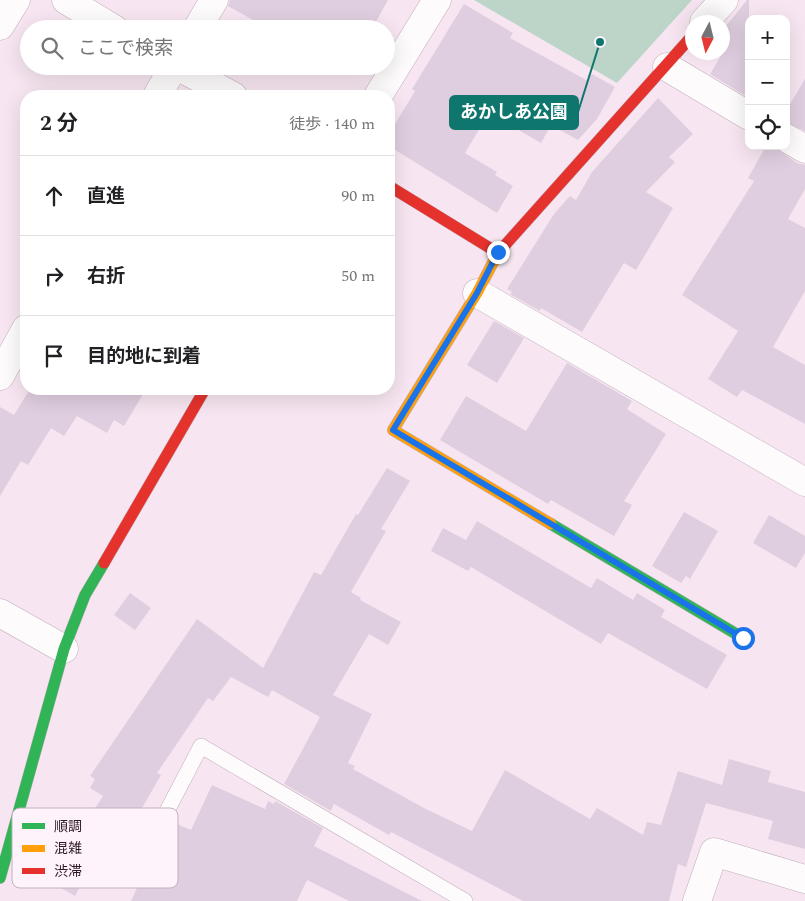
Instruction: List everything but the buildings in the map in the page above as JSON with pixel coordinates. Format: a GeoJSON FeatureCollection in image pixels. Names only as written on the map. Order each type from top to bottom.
{"type":"FeatureCollection","features":[{"type":"Feature","properties":{"kind":"street"},"geometry":{"type":"LineString","coordinates":[[0,26],[16,0]]}},
{"type":"Feature","properties":{"kind":"street"},"geometry":{"type":"LineString","coordinates":[[66,0],[99,20]]}},
{"type":"Feature","properties":{"kind":"street"},"geometry":{"type":"LineString","coordinates":[[202,20],[214,0]]}},
{"type":"Feature","properties":{"kind":"street"},"geometry":{"type":"LineString","coordinates":[[395,68],[437,0]]}},
{"type":"Feature","properties":{"kind":"street"},"geometry":{"type":"LineString","coordinates":[[710,15],[724,0]]}},
{"type":"Feature","properties":{"kind":"street"},"geometry":{"type":"LineString","coordinates":[[685,44],[498,252],[477,293],[393,430],[743,638]]}},
{"type":"Feature","properties":{"kind":"street"},"geometry":{"type":"LineString","coordinates":[[666,66],[745,114]]}},
{"type":"Feature","properties":{"kind":"street"},"geometry":{"type":"LineString","coordinates":[[161,90],[170,75]]}},
{"type":"Feature","properties":{"kind":"street"},"geometry":{"type":"LineString","coordinates":[[193,75],[222,90]]}},
{"type":"Feature","properties":{"kind":"street"},"geometry":{"type":"LineString","coordinates":[[382,90],[391,75]]}},
{"type":"Feature","properties":{"kind":"street"},"geometry":{"type":"LineString","coordinates":[[790,140],[805,149]]}},
{"type":"Feature","properties":{"kind":"street"},"geometry":{"type":"LineString","coordinates":[[395,190],[498,252]]}},
{"type":"Feature","properties":{"kind":"street"},"geometry":{"type":"LineString","coordinates":[[477,293],[805,482]]}},
{"type":"Feature","properties":{"kind":"street"},"geometry":{"type":"LineString","coordinates":[[0,376],[20,340]]}},
{"type":"Feature","properties":{"kind":"street"},"geometry":{"type":"LineString","coordinates":[[18,808],[64,649],[85,595],[202,395]]}},
{"type":"Feature","properties":{"kind":"street"},"geometry":{"type":"LineString","coordinates":[[0,613],[64,649]]}},
{"type":"Feature","properties":{"kind":"street"},"geometry":{"type":"LineString","coordinates":[[0,878],[2,862],[12,828]]}},
{"type":"Feature","properties":{"kind":"street"},"geometry":{"type":"LineString","coordinates":[[697,901],[714,852],[805,879]]}},
{"type":"Feature","properties":{"kind":"lane"},"geometry":{"type":"LineString","coordinates":[[169,808],[202,746],[465,901]]}},
{"type":"Feature","properties":{"kind":"green space"},"geometry":{"type":"Polygon","coordinates":[[[474,0],[692,0],[617,83],[474,0]]]}},
{"type":"Feature","properties":{"kind":"traffic: fast"},"geometry":{"type":"LineString","coordinates":[[551,524],[743,638]]}},
{"type":"Feature","properties":{"kind":"traffic: fast"},"geometry":{"type":"LineString","coordinates":[[20,808],[64,649],[85,595],[104,563]]}},
{"type":"Feature","properties":{"kind":"traffic: fast"},"geometry":{"type":"LineString","coordinates":[[0,878],[12,835]]}},
{"type":"Feature","properties":{"kind":"traffic: slow"},"geometry":{"type":"LineString","coordinates":[[498,253],[477,293],[393,430],[551,524]]}},
{"type":"Feature","properties":{"kind":"traffic: jam"},"geometry":{"type":"LineString","coordinates":[[395,190],[498,253],[685,44]]}},
{"type":"Feature","properties":{"kind":"traffic: jam"},"geometry":{"type":"LineString","coordinates":[[104,563],[202,395]]}},
{"type":"Feature","properties":{"kind":"place","name":"あかしあ公園"},"geometry":{"type":"Point","coordinates":[600,42]}},
{"type":"Feature","properties":{"kind":"route"},"geometry":{"type":"LineString","coordinates":[[498,252],[477,293],[393,430],[743,638]]}}]}
